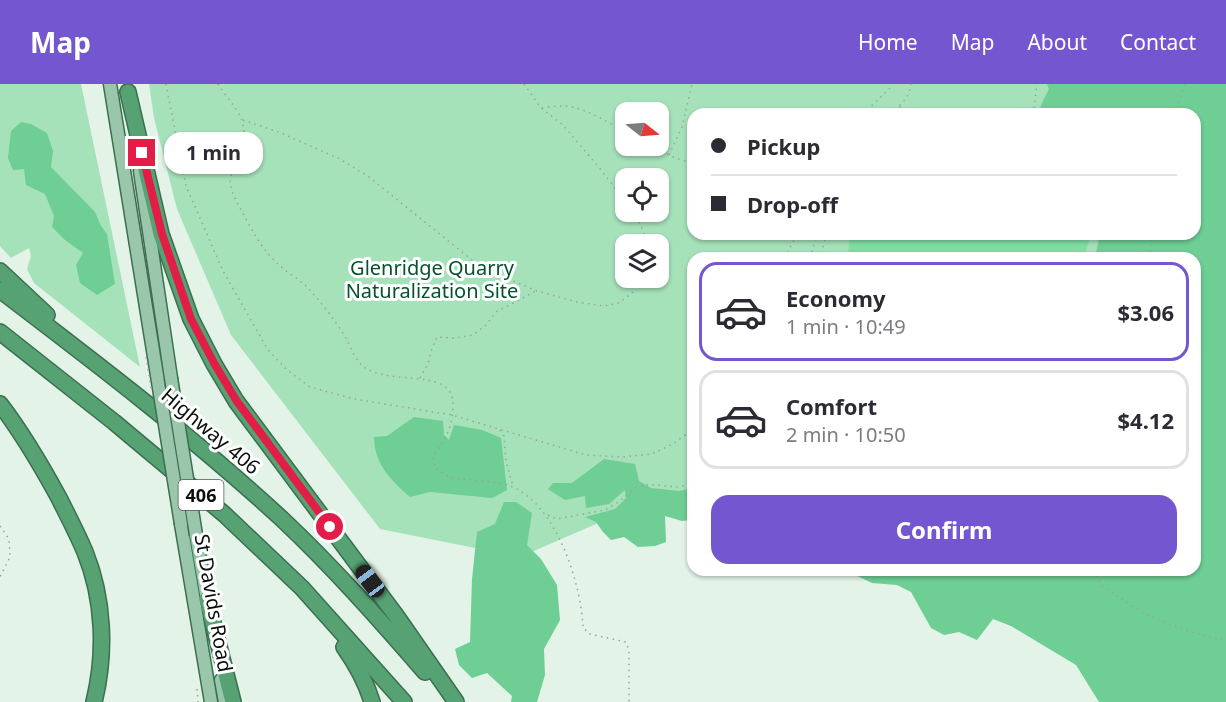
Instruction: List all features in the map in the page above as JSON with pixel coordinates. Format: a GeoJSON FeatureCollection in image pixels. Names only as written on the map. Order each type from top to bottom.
{"type":"FeatureCollection","features":[{"type":"Feature","properties":{"kind":"highway"},"geometry":{"type":"LineString","coordinates":[[128,88],[162,234],[191,319],[214,363],[236,400],[397,617],[456,702]]}},
{"type":"Feature","properties":{"kind":"highway"},"geometry":{"type":"LineString","coordinates":[[0,271],[113,376]]}},
{"type":"Feature","properties":{"kind":"highway","name":"Highway 406"},"geometry":{"type":"LineString","coordinates":[[0,290],[113,376],[222,465],[283,520],[331,566],[451,702]]}},
{"type":"Feature","properties":{"kind":"highway","name":"406"},"geometry":{"type":"LineString","coordinates":[[0,332],[224,513],[302,588],[404,702]]}},
{"type":"Feature","properties":{"kind":"highway"},"geometry":{"type":"LineString","coordinates":[[0,404],[41,463],[74,526],[96,585],[100,609],[101,656],[94,702]]}},
{"type":"Feature","properties":{"kind":"highway"},"geometry":{"type":"LineString","coordinates":[[302,588],[355,663],[372,702]]}},
{"type":"Feature","properties":{"kind":"highway"},"geometry":{"type":"LineString","coordinates":[[207,599],[233,702]]}},
{"type":"Feature","properties":{"kind":"main road","name":"St Davids Road"},"geometry":{"type":"LineString","coordinates":[[110,84],[211,702]]}},
{"type":"Feature","properties":{"kind":"main road","name":"St Davids Road"},"geometry":{"type":"LineString","coordinates":[[128,88],[171,378],[225,702]]}},
{"type":"Feature","properties":{"kind":"path"},"geometry":{"type":"LineString","coordinates":[[166,84],[186,186],[223,271],[268,350],[286,369],[310,387],[354,399],[452,416],[586,455],[622,457],[652,453],[673,444],[687,434]]}},
{"type":"Feature","properties":{"kind":"path"},"geometry":{"type":"LineString","coordinates":[[218,84],[242,120],[244,153],[242,162],[230,178],[232,192],[259,242],[278,265],[307,287],[340,328],[358,362],[366,369],[384,376],[420,378],[446,387],[453,399],[452,416],[446,437],[433,456],[435,468],[451,477],[513,486],[528,495],[547,515],[567,557],[578,595],[583,627],[589,634],[626,642],[629,651],[629,702]]}},
{"type":"Feature","properties":{"kind":"path"},"geometry":{"type":"LineString","coordinates":[[524,84],[541,108],[563,125],[615,188]]}},
{"type":"Feature","properties":{"kind":"path"},"geometry":{"type":"LineString","coordinates":[[687,161],[669,155],[681,127],[692,84]]}},
{"type":"Feature","properties":{"kind":"path"},"geometry":{"type":"LineString","coordinates":[[869,108],[891,84]]}},
{"type":"Feature","properties":{"kind":"path"},"geometry":{"type":"LineString","coordinates":[[902,108],[899,106],[906,99],[911,84]]}},
{"type":"Feature","properties":{"kind":"path"},"geometry":{"type":"LineString","coordinates":[[1035,108],[1037,84]]}},
{"type":"Feature","properties":{"kind":"path"},"geometry":{"type":"LineString","coordinates":[[1176,108],[1185,84]]}},
{"type":"Feature","properties":{"kind":"path"},"geometry":{"type":"LineString","coordinates":[[541,108],[563,106],[574,108],[615,126]]}},
{"type":"Feature","properties":{"kind":"path"},"geometry":{"type":"LineString","coordinates":[[242,120],[281,133],[340,159],[369,177],[482,268],[537,291],[577,302],[604,306],[619,303],[635,288]]}},
{"type":"Feature","properties":{"kind":"path"},"geometry":{"type":"LineString","coordinates":[[420,378],[428,364],[437,337],[455,338],[473,334],[486,325],[496,312],[537,291]]}},
{"type":"Feature","properties":{"kind":"path"},"geometry":{"type":"LineString","coordinates":[[500,429],[504,436],[506,462],[513,486]]}},
{"type":"Feature","properties":{"kind":"path"},"geometry":{"type":"LineString","coordinates":[[547,515],[556,519],[605,510],[635,489],[645,485],[687,485]]}},
{"type":"Feature","properties":{"kind":"path"},"geometry":{"type":"LineString","coordinates":[[0,526],[9,539],[10,557],[0,577]]}},
{"type":"Feature","properties":{"kind":"path"},"geometry":{"type":"LineString","coordinates":[[1096,576],[1101,585],[1143,613],[1188,631],[1226,641]]}},
{"type":"Feature","properties":{"kind":"green space"},"geometry":{"type":"Polygon","coordinates":[[[0,84],[81,84],[140,367],[34,283],[27,269],[31,256],[29,248],[11,258],[0,246],[0,84]]]}},
{"type":"Feature","properties":{"kind":"green space","name":"Glenridge Quarry Naturalization Site"},"geometry":{"type":"Polygon","coordinates":[[[149,84],[1082,84],[1086,108],[687,108],[687,240],[1105,240],[1104,252],[687,252],[687,511],[649,501],[520,557],[380,529],[231,335],[177,209],[154,118],[149,84]]]}},
{"type":"Feature","properties":{"kind":"shaded area"},"geometry":{"type":"Polygon","coordinates":[[[1047,84],[1226,84],[1226,702],[1099,702],[1076,665],[1011,626],[993,619],[977,640],[959,632],[944,635],[931,628],[911,592],[897,585],[872,583],[857,576],[1201,576],[1201,252],[1096,252],[1099,240],[1201,240],[1201,108],[1040,108],[1049,89],[1047,84]]]}},
{"type":"Feature","properties":{"kind":"shaded area"},"geometry":{"type":"Polygon","coordinates":[[[21,122],[31,124],[47,133],[53,151],[51,167],[95,212],[107,234],[115,284],[97,295],[80,283],[76,265],[83,253],[52,227],[54,216],[45,194],[26,185],[24,169],[13,170],[8,158],[11,131],[21,122]]]}},
{"type":"Feature","properties":{"kind":"shaded area"},"geometry":{"type":"Polygon","coordinates":[[[849,240],[1089,240],[1086,252],[848,252],[849,240]]]}},
{"type":"Feature","properties":{"kind":"shaded area"},"geometry":{"type":"Polygon","coordinates":[[[414,417],[443,421],[444,435],[449,440],[454,425],[482,430],[501,438],[507,490],[492,498],[430,492],[410,497],[385,471],[377,456],[374,437],[387,436],[414,417]]]}},
{"type":"Feature","properties":{"kind":"shaded area"},"geometry":{"type":"Polygon","coordinates":[[[604,459],[635,464],[639,481],[651,488],[679,491],[687,489],[687,520],[665,516],[666,542],[655,546],[638,547],[624,537],[611,540],[596,522],[585,517],[615,509],[626,498],[625,490],[609,504],[586,508],[585,496],[565,500],[548,489],[553,483],[572,483],[604,459]]]}},
{"type":"Feature","properties":{"kind":"shaded area"},"geometry":{"type":"Polygon","coordinates":[[[504,502],[516,502],[532,513],[527,545],[541,559],[557,585],[560,620],[544,649],[545,675],[537,702],[511,702],[512,696],[487,673],[472,678],[459,665],[455,649],[470,642],[472,579],[477,532],[495,524],[504,502]]]}},
{"type":"Feature","properties":{"kind":"route"},"geometry":{"type":"LineString","coordinates":[[142,153],[162,234],[191,319],[236,400],[330,527]]}}]}
